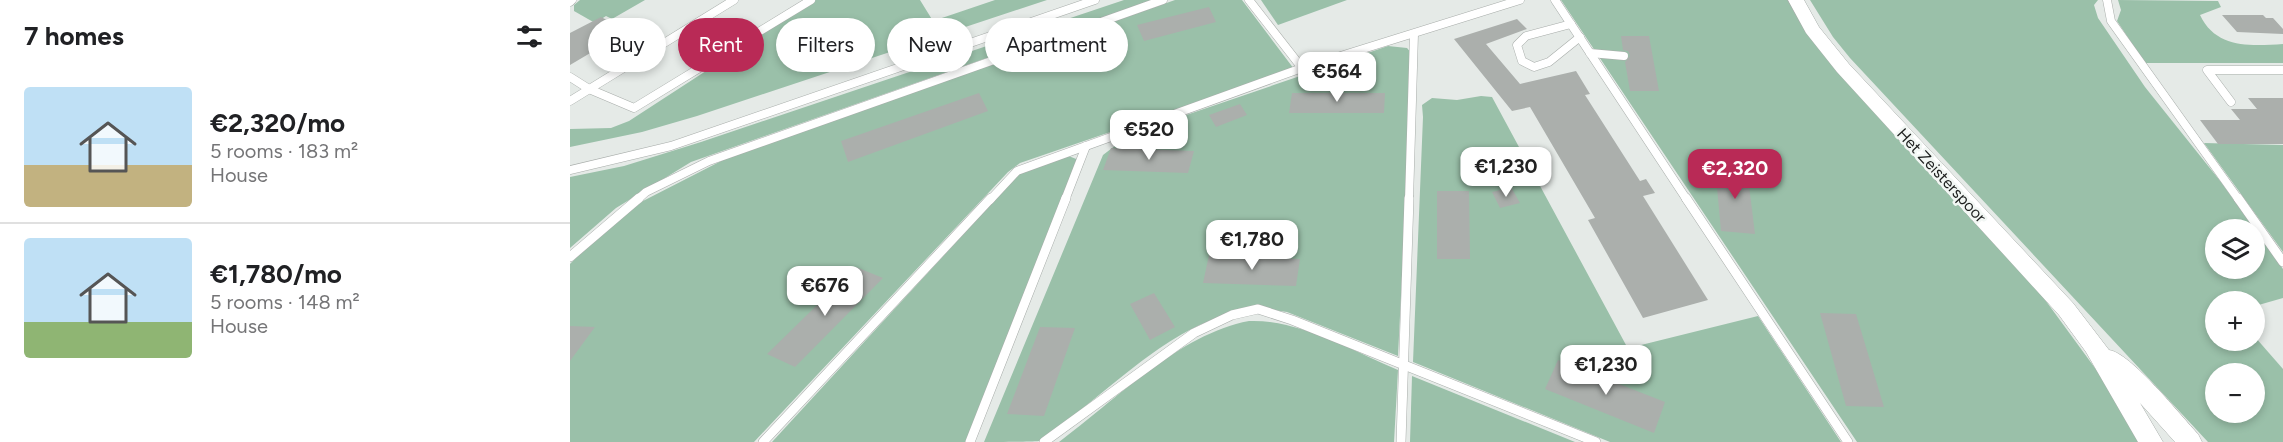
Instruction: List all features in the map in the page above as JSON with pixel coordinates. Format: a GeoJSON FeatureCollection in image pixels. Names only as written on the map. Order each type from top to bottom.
{"type":"FeatureCollection","features":[{"type":"Feature","properties":{"kind":"street","name":"Het Zeisterspoor"},"geometry":{"type":"LineString","coordinates":[[1796,0],[1812,29],[1843,68],[2029,268],[2094,345],[2135,381],[2190,442]]}},
{"type":"Feature","properties":{"kind":"street","name":"Het Zeisterspoor"},"geometry":{"type":"LineString","coordinates":[[2094,345],[2151,442]]}},
{"type":"Feature","properties":{"kind":"lane"},"geometry":{"type":"LineString","coordinates":[[570,101],[734,0]]}},
{"type":"Feature","properties":{"kind":"lane"},"geometry":{"type":"LineString","coordinates":[[570,77],[589,89],[634,108],[811,0]]}},
{"type":"Feature","properties":{"kind":"lane"},"geometry":{"type":"LineString","coordinates":[[570,170],[671,146],[1095,0]]}},
{"type":"Feature","properties":{"kind":"lane"},"geometry":{"type":"LineString","coordinates":[[570,257],[646,192],[710,161],[1163,0]]}},
{"type":"Feature","properties":{"kind":"lane"},"geometry":{"type":"LineString","coordinates":[[1249,0],[1302,68]]}},
{"type":"Feature","properties":{"kind":"lane"},"geometry":{"type":"LineString","coordinates":[[763,442],[1017,171],[1302,68],[1520,0]]}},
{"type":"Feature","properties":{"kind":"lane"},"geometry":{"type":"LineString","coordinates":[[1555,0],[1848,442]]}},
{"type":"Feature","properties":{"kind":"lane"},"geometry":{"type":"LineString","coordinates":[[2107,0],[2111,21],[2283,262]]}},
{"type":"Feature","properties":{"kind":"lane"},"geometry":{"type":"LineString","coordinates":[[1571,24],[1526,36],[1517,45],[1522,61],[1534,67],[1549,62],[1580,37]]}},
{"type":"Feature","properties":{"kind":"lane"},"geometry":{"type":"LineString","coordinates":[[1401,442],[1414,34]]}},
{"type":"Feature","properties":{"kind":"lane"},"geometry":{"type":"LineString","coordinates":[[1590,52],[1624,56]]}},
{"type":"Feature","properties":{"kind":"lane"},"geometry":{"type":"LineString","coordinates":[[2231,102],[2207,70],[2283,70]]}},
{"type":"Feature","properties":{"kind":"lane"},"geometry":{"type":"LineString","coordinates":[[970,442],[1086,146]]}},
{"type":"Feature","properties":{"kind":"lane"},"geometry":{"type":"LineString","coordinates":[[1044,442],[1194,333],[1233,315],[1258,309],[1292,320],[1596,442]]}},
{"type":"Feature","properties":{"kind":"green space"},"geometry":{"type":"Polygon","coordinates":[[[580,0],[645,0],[614,18],[606,16],[588,19],[574,11],[574,5],[580,0]]]}},
{"type":"Feature","properties":{"kind":"green space"},"geometry":{"type":"Polygon","coordinates":[[[815,0],[920,0],[931,18],[887,18],[887,53],[875,57],[875,18],[787,18],[815,0]]]}},
{"type":"Feature","properties":{"kind":"green space"},"geometry":{"type":"Polygon","coordinates":[[[995,0],[1047,0],[993,18],[985,18],[985,21],[973,25],[973,18],[942,18],[995,0]]]}},
{"type":"Feature","properties":{"kind":"green space"},"geometry":{"type":"Polygon","coordinates":[[[1124,0],[1152,0],[1101,18],[1070,18],[1124,0]]]}},
{"type":"Feature","properties":{"kind":"green space"},"geometry":{"type":"Polygon","coordinates":[[[1175,0],[1242,0],[1294,69],[1020,163],[1008,172],[754,442],[570,442],[570,264],[595,238],[643,201],[727,158],[985,67],[985,72],[1128,72],[1128,18],[1124,18],[1175,0]]]}},
{"type":"Feature","properties":{"kind":"green space"},"geometry":{"type":"Polygon","coordinates":[[[1261,0],[1347,0],[1278,25],[1261,0]]]}},
{"type":"Feature","properties":{"kind":"green space"},"geometry":{"type":"Polygon","coordinates":[[[1561,0],[1788,0],[1809,36],[2043,297],[2103,379],[2139,442],[1857,442],[1561,0]]]}},
{"type":"Feature","properties":{"kind":"green space"},"geometry":{"type":"Polygon","coordinates":[[[1810,0],[2098,0],[2094,5],[2098,18],[2145,87],[2221,182],[2247,219],[2205,219],[2205,279],[2265,279],[2265,244],[2283,269],[2283,298],[2265,303],[2265,291],[2205,291],[2205,351],[2265,351],[2265,348],[2283,369],[2283,442],[2208,442],[1833,37],[1810,0]]]}},
{"type":"Feature","properties":{"kind":"green space"},"geometry":{"type":"Polygon","coordinates":[[[2118,0],[2218,1],[2221,7],[2200,15],[2215,34],[2225,40],[2247,45],[2283,44],[2283,63],[2145,63],[2117,21],[2121,10],[2118,0]]]}},
{"type":"Feature","properties":{"kind":"green space"},"geometry":{"type":"Polygon","coordinates":[[[776,25],[776,72],[830,72],[642,132],[570,147],[570,129],[611,128],[629,121],[704,72],[764,72],[764,33],[776,25]]]}},
{"type":"Feature","properties":{"kind":"green space"},"geometry":{"type":"Polygon","coordinates":[[[1388,46],[1407,48],[1413,55],[1398,356],[1287,312],[1257,310],[1228,315],[1201,325],[1174,339],[1039,441],[984,442],[1103,155],[1116,145],[1151,127],[1388,46]]]}},
{"type":"Feature","properties":{"kind":"green space"},"geometry":{"type":"Polygon","coordinates":[[[985,47],[985,59],[973,63],[973,51],[985,47]]]}},
{"type":"Feature","properties":{"kind":"green space"},"geometry":{"type":"Polygon","coordinates":[[[910,72],[947,72],[691,162],[616,208],[570,248],[570,177],[624,166],[910,72]]]}},
{"type":"Feature","properties":{"kind":"green space"},"geometry":{"type":"Polygon","coordinates":[[[1481,96],[1492,97],[1626,345],[1637,346],[1758,316],[1841,442],[1610,442],[1413,362],[1422,105],[1432,98],[1457,100],[1481,96]]]}},
{"type":"Feature","properties":{"kind":"green space"},"geometry":{"type":"Polygon","coordinates":[[[2204,143],[2283,145],[2283,252],[2265,227],[2265,219],[2259,219],[2204,143]]]}},
{"type":"Feature","properties":{"kind":"green space"},"geometry":{"type":"Polygon","coordinates":[[[1066,155],[1084,162],[968,442],[772,442],[1017,176],[1029,168],[1066,155]]]}},
{"type":"Feature","properties":{"kind":"green space"},"geometry":{"type":"Polygon","coordinates":[[[1249,321],[1287,325],[1306,331],[1398,370],[1394,442],[1059,442],[1173,354],[1223,328],[1249,321]]]}},
{"type":"Feature","properties":{"kind":"green space"},"geometry":{"type":"Polygon","coordinates":[[[1412,376],[1575,442],[1410,442],[1412,376]]]}},
{"type":"Feature","properties":{"kind":"building"},"geometry":{"type":"Polygon","coordinates":[[[1209,7],[1216,22],[1144,41],[1137,25],[1209,7]]]}},
{"type":"Feature","properties":{"kind":"building"},"geometry":{"type":"Polygon","coordinates":[[[2222,15],[2263,15],[2266,18],[2273,18],[2283,29],[2283,34],[2237,32],[2222,15]]]}},
{"type":"Feature","properties":{"kind":"building"},"geometry":{"type":"Polygon","coordinates":[[[1517,19],[1527,29],[1486,44],[1520,84],[1576,71],[1590,94],[1585,95],[1640,181],[1646,179],[1655,193],[1643,196],[1708,300],[1643,318],[1588,220],[1595,218],[1530,107],[1512,111],[1454,39],[1517,19]]]}},
{"type":"Feature","properties":{"kind":"building"},"geometry":{"type":"Polygon","coordinates":[[[588,24],[588,54],[570,65],[570,33],[588,24]]]}},
{"type":"Feature","properties":{"kind":"building"},"geometry":{"type":"Polygon","coordinates":[[[1621,36],[1649,36],[1659,91],[1630,91],[1625,62],[1630,56],[1628,51],[1623,50],[1621,36]]]}},
{"type":"Feature","properties":{"kind":"building"},"geometry":{"type":"Polygon","coordinates":[[[979,93],[988,111],[848,162],[841,141],[979,93]]]}},
{"type":"Feature","properties":{"kind":"building"},"geometry":{"type":"Polygon","coordinates":[[[1292,93],[1385,93],[1384,113],[1289,113],[1292,93]]]}},
{"type":"Feature","properties":{"kind":"building"},"geometry":{"type":"Polygon","coordinates":[[[2248,98],[2283,98],[2283,144],[2218,144],[2200,120],[2240,120],[2231,109],[2257,109],[2248,98]]]}},
{"type":"Feature","properties":{"kind":"building"},"geometry":{"type":"Polygon","coordinates":[[[1240,104],[1247,115],[1216,127],[1209,115],[1240,104]]]}},
{"type":"Feature","properties":{"kind":"building"},"geometry":{"type":"Polygon","coordinates":[[[1111,148],[1194,151],[1188,173],[1103,170],[1111,148]]]}},
{"type":"Feature","properties":{"kind":"building"},"geometry":{"type":"Polygon","coordinates":[[[1715,166],[1747,169],[1755,234],[1721,231],[1715,166]]]}},
{"type":"Feature","properties":{"kind":"building"},"geometry":{"type":"Polygon","coordinates":[[[1511,187],[1520,203],[1500,208],[1492,192],[1511,187]]]}},
{"type":"Feature","properties":{"kind":"building"},"geometry":{"type":"Polygon","coordinates":[[[1437,191],[1469,191],[1470,259],[1437,259],[1437,191]]]}},
{"type":"Feature","properties":{"kind":"building"},"geometry":{"type":"Polygon","coordinates":[[[1209,255],[1300,259],[1296,286],[1203,283],[1209,255]]]}},
{"type":"Feature","properties":{"kind":"building"},"geometry":{"type":"Polygon","coordinates":[[[856,267],[883,278],[795,367],[767,354],[856,267]]]}},
{"type":"Feature","properties":{"kind":"building"},"geometry":{"type":"Polygon","coordinates":[[[1154,293],[1175,327],[1150,340],[1130,304],[1154,293]]]}},
{"type":"Feature","properties":{"kind":"building"},"geometry":{"type":"Polygon","coordinates":[[[1820,313],[1856,314],[1884,407],[1846,406],[1820,313]]]}},
{"type":"Feature","properties":{"kind":"building"},"geometry":{"type":"Polygon","coordinates":[[[570,326],[595,327],[570,361],[570,326]]]}},
{"type":"Feature","properties":{"kind":"building"},"geometry":{"type":"Polygon","coordinates":[[[1040,327],[1075,328],[1044,416],[1007,414],[1040,327]]]}},
{"type":"Feature","properties":{"kind":"building"},"geometry":{"type":"Polygon","coordinates":[[[1558,360],[1665,402],[1654,433],[1545,389],[1558,360]]]}}]}
